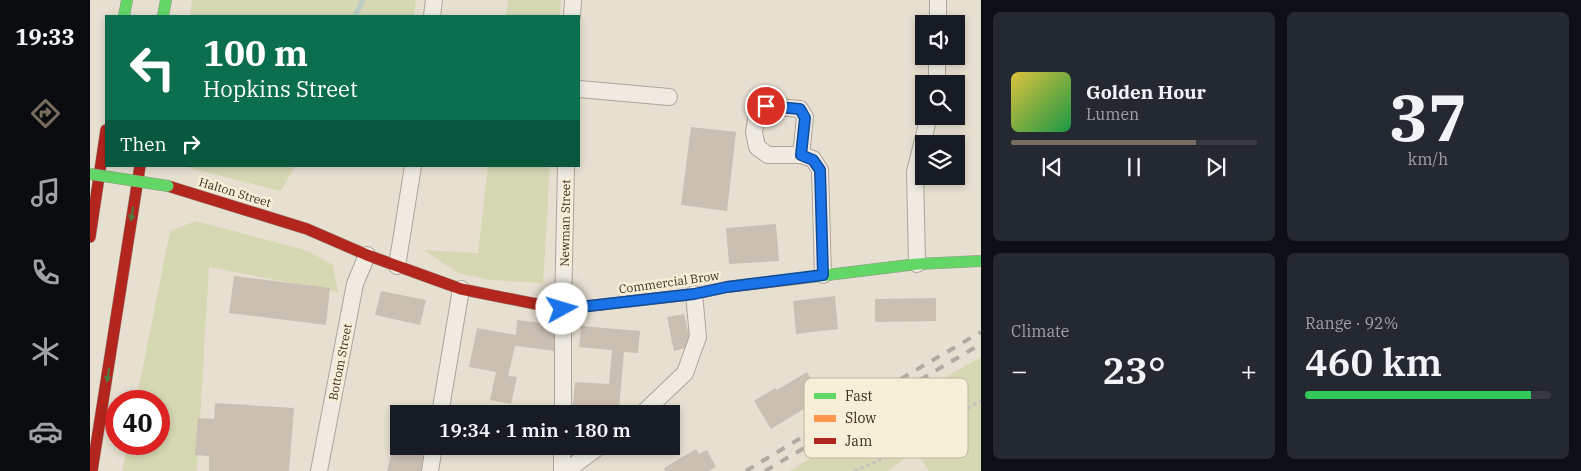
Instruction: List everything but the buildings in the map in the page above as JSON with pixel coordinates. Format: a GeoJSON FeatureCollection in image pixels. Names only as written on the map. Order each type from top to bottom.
{"type":"FeatureCollection","features":[{"type":"Feature","properties":{"kind":"main road"},"geometry":{"type":"LineString","coordinates":[[124,15],[127,0]]}},
{"type":"Feature","properties":{"kind":"main road"},"geometry":{"type":"LineString","coordinates":[[164,15],[166,0]]}},
{"type":"Feature","properties":{"kind":"main road"},"geometry":{"type":"LineString","coordinates":[[90,237],[105,137]]}},
{"type":"Feature","properties":{"kind":"main road"},"geometry":{"type":"LineString","coordinates":[[92,471],[140,167]]}},
{"type":"Feature","properties":{"kind":"main road","name":"Halton Street"},"geometry":{"type":"LineString","coordinates":[[90,174],[168,186],[307,229],[367,255]]}},
{"type":"Feature","properties":{"kind":"main road","name":"Commercial Brow"},"geometry":{"type":"LineString","coordinates":[[367,255],[460,289],[562,309],[694,294],[727,287],[917,264],[981,261]]}},
{"type":"Feature","properties":{"kind":"street"},"geometry":{"type":"LineString","coordinates":[[432,15],[434,0]]}},
{"type":"Feature","properties":{"kind":"street"},"geometry":{"type":"LineString","coordinates":[[572,15],[573,0]]}},
{"type":"Feature","properties":{"kind":"street"},"geometry":{"type":"LineString","coordinates":[[938,0],[938,15]]}},
{"type":"Feature","properties":{"kind":"street"},"geometry":{"type":"LineString","coordinates":[[580,89],[670,97]]}},
{"type":"Feature","properties":{"kind":"street"},"geometry":{"type":"LineString","coordinates":[[917,264],[915,172],[927,125]]}},
{"type":"Feature","properties":{"kind":"street"},"geometry":{"type":"LineString","coordinates":[[801,155],[813,160],[820,170],[823,275]]}},
{"type":"Feature","properties":{"kind":"street"},"geometry":{"type":"LineString","coordinates":[[397,266],[413,167]]}},
{"type":"Feature","properties":{"kind":"street","name":"Newman Street"},"geometry":{"type":"LineString","coordinates":[[562,405],[562,309],[566,167]]}},
{"type":"Feature","properties":{"kind":"street","name":"Bottom Street"},"geometry":{"type":"LineString","coordinates":[[319,471],[355,284],[367,255]]}},
{"type":"Feature","properties":{"kind":"street"},"geometry":{"type":"LineString","coordinates":[[441,405],[460,289]]}},
{"type":"Feature","properties":{"kind":"street"},"geometry":{"type":"LineString","coordinates":[[651,405],[685,373],[698,337],[694,294]]}},
{"type":"Feature","properties":{"kind":"street"},"geometry":{"type":"LineString","coordinates":[[430,471],[433,455]]}},
{"type":"Feature","properties":{"kind":"street"},"geometry":{"type":"LineString","coordinates":[[563,455],[564,471]]}},
{"type":"Feature","properties":{"kind":"street"},"geometry":{"type":"LineString","coordinates":[[564,471],[587,455]]}},
{"type":"Feature","properties":{"kind":"path"},"geometry":{"type":"LineString","coordinates":[[968,408],[981,400]]}},
{"type":"Feature","properties":{"kind":"path"},"geometry":{"type":"LineString","coordinates":[[854,471],[885,458]]}},
{"type":"Feature","properties":{"kind":"green space"},"geometry":{"type":"Polygon","coordinates":[[[192,0],[416,0],[414,15],[190,15],[192,0]]]}},
{"type":"Feature","properties":{"kind":"green space"},"geometry":{"type":"Polygon","coordinates":[[[508,0],[561,0],[560,15],[506,15],[508,0]]]}},
{"type":"Feature","properties":{"kind":"green space"},"geometry":{"type":"Polygon","coordinates":[[[186,167],[294,167],[281,191],[186,167]]]}},
{"type":"Feature","properties":{"kind":"green space"},"geometry":{"type":"Polygon","coordinates":[[[488,167],[550,167],[543,283],[490,280],[458,273],[424,250],[478,253],[488,167]]]}},
{"type":"Feature","properties":{"kind":"green space"},"geometry":{"type":"Polygon","coordinates":[[[196,221],[308,251],[333,265],[338,292],[209,267],[197,471],[122,471],[126,455],[170,455],[170,390],[138,390],[170,231],[196,221]]]}},
{"type":"Feature","properties":{"kind":"green space"},"geometry":{"type":"Polygon","coordinates":[[[981,357],[981,471],[929,471],[920,458],[968,458],[968,378],[944,378],[981,357]]]}},
{"type":"Feature","properties":{"kind":"green space"},"geometry":{"type":"Polygon","coordinates":[[[811,458],[905,458],[888,471],[790,471],[811,458]]]}},
{"type":"Feature","properties":{"kind":"waterway"},"geometry":{"type":"LineString","coordinates":[[356,15],[363,0]]}},
{"type":"Feature","properties":{"kind":"railway"},"geometry":{"type":"LineString","coordinates":[[902,378],[981,332]]}},
{"type":"Feature","properties":{"kind":"railway"},"geometry":{"type":"LineString","coordinates":[[923,378],[981,344]]}},
{"type":"Feature","properties":{"kind":"railway"},"geometry":{"type":"LineString","coordinates":[[746,471],[804,436]]}},
{"type":"Feature","properties":{"kind":"railway"},"geometry":{"type":"LineString","coordinates":[[765,471],[804,448]]}},
{"type":"Feature","properties":{"kind":"traffic: fast"},"geometry":{"type":"LineString","coordinates":[[124,15],[127,0]]}},
{"type":"Feature","properties":{"kind":"traffic: fast"},"geometry":{"type":"LineString","coordinates":[[163,15],[166,0]]}},
{"type":"Feature","properties":{"kind":"traffic: fast"},"geometry":{"type":"LineString","coordinates":[[90,174],[168,186]]}},
{"type":"Feature","properties":{"kind":"traffic: fast"},"geometry":{"type":"LineString","coordinates":[[803,278],[917,264],[981,261]]}},
{"type":"Feature","properties":{"kind":"traffic: slow"},"geometry":{"type":"LineString","coordinates":[[536,304],[563,309],[694,294],[727,287],[803,278]]}},
{"type":"Feature","properties":{"kind":"traffic: jam"},"geometry":{"type":"LineString","coordinates":[[90,237],[105,137]]}},
{"type":"Feature","properties":{"kind":"traffic: jam"},"geometry":{"type":"LineString","coordinates":[[92,471],[140,167]]}},
{"type":"Feature","properties":{"kind":"traffic: jam"},"geometry":{"type":"LineString","coordinates":[[168,186],[307,229],[367,255],[461,289],[536,304]]}},
{"type":"Feature","properties":{"kind":"route"},"geometry":{"type":"LineString","coordinates":[[562,309],[694,294],[727,287],[823,275],[820,170],[813,160],[801,155],[805,118],[800,109],[766,106]]}}]}
